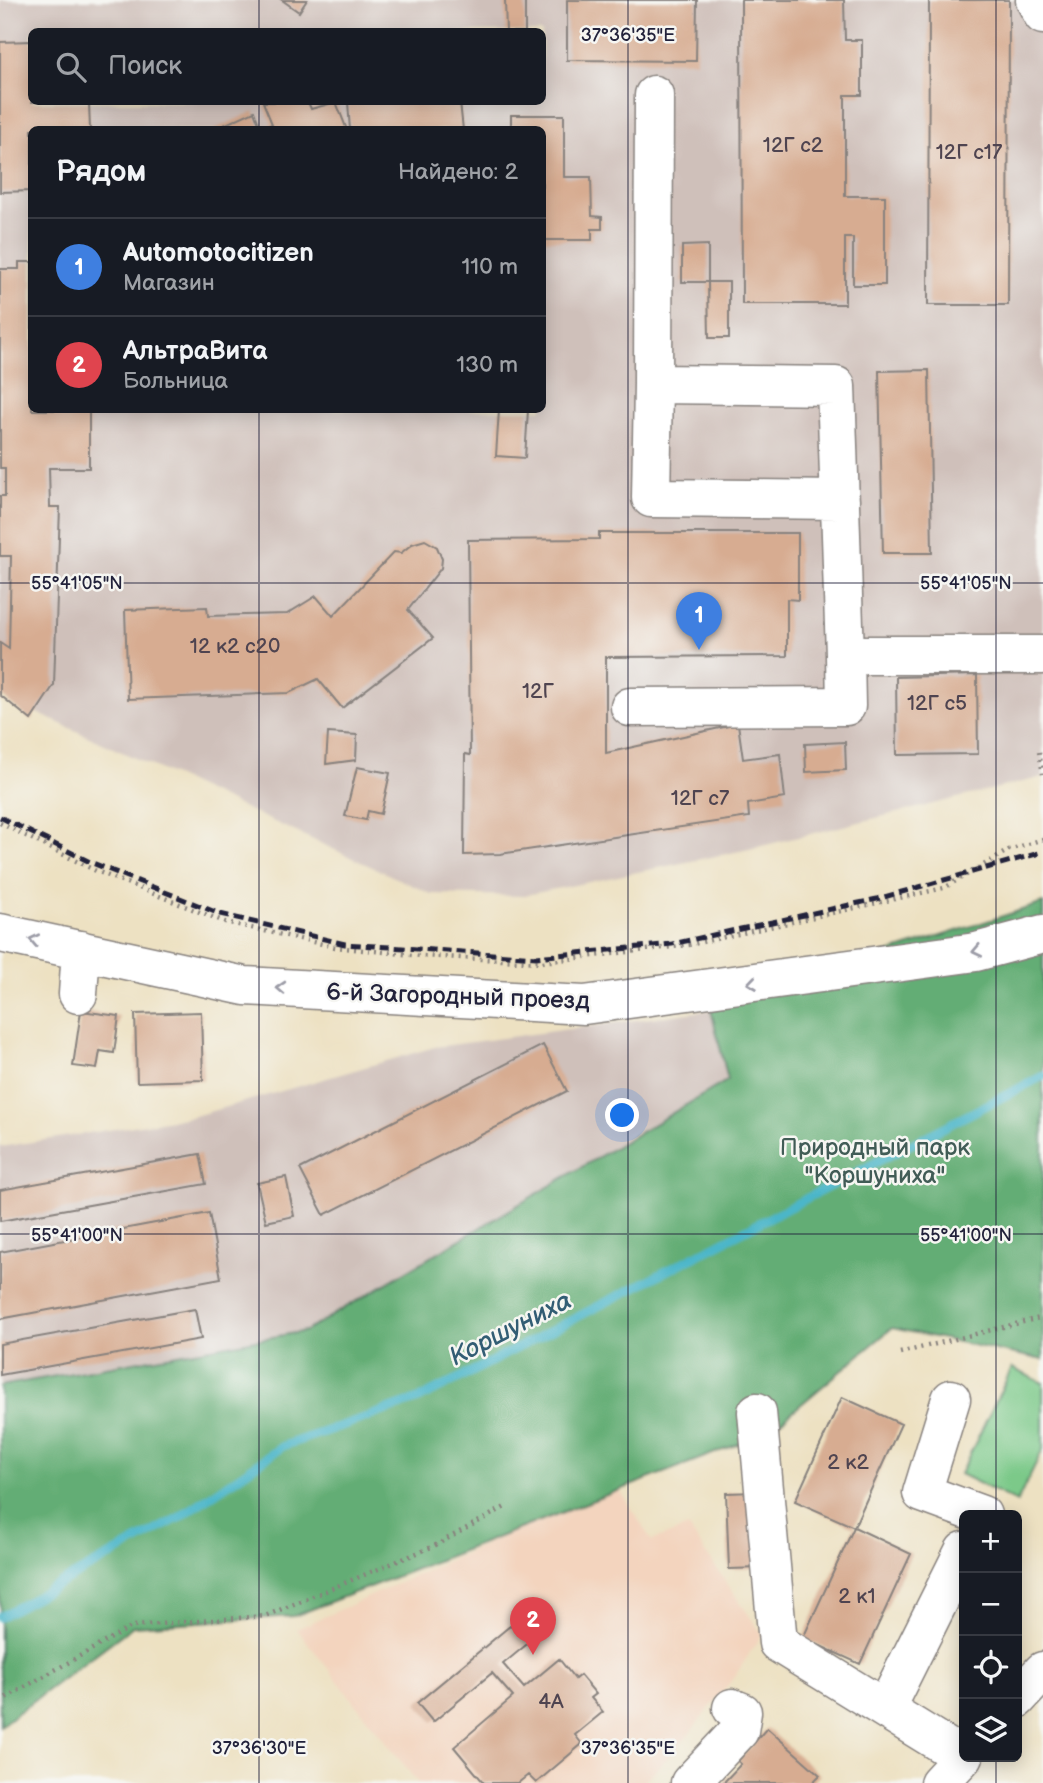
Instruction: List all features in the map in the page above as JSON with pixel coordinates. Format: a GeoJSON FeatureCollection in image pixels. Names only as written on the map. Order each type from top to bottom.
{"type":"FeatureCollection","features":[{"type":"Feature","properties":{"kind":"street"},"geometry":{"type":"LineString","coordinates":[[1035,0],[1043,15]]}},
{"type":"Feature","properties":{"kind":"street"},"geometry":{"type":"LineString","coordinates":[[654,94],[651,498],[840,500]]}},
{"type":"Feature","properties":{"kind":"street"},"geometry":{"type":"LineString","coordinates":[[629,707],[846,706],[836,386],[653,384]]}},
{"type":"Feature","properties":{"kind":"street"},"geometry":{"type":"LineString","coordinates":[[845,655],[1043,655]]}},
{"type":"Feature","properties":{"kind":"street","name":"6-й Загородный проезд"},"geometry":{"type":"LineString","coordinates":[[0,933],[245,986],[584,1005],[976,953],[1043,934]]}},
{"type":"Feature","properties":{"kind":"street"},"geometry":{"type":"LineString","coordinates":[[78,994],[81,950]]}},
{"type":"Feature","properties":{"kind":"street"},"geometry":{"type":"LineString","coordinates":[[951,1399],[922,1493],[968,1510]]}},
{"type":"Feature","properties":{"kind":"street"},"geometry":{"type":"LineString","coordinates":[[757,1412],[778,1643],[885,1709],[956,1765]]}},
{"type":"Feature","properties":{"kind":"street"},"geometry":{"type":"LineString","coordinates":[[885,1709],[959,1561]]}},
{"type":"Feature","properties":{"kind":"street"},"geometry":{"type":"LineString","coordinates":[[1022,1694],[1043,1671]]}},
{"type":"Feature","properties":{"kind":"street"},"geometry":{"type":"LineString","coordinates":[[690,1783],[739,1731],[742,1712],[732,1708]]}},
{"type":"Feature","properties":{"kind":"path"},"geometry":{"type":"LineString","coordinates":[[1039,752],[1043,774]]}},
{"type":"Feature","properties":{"kind":"path"},"geometry":{"type":"LineString","coordinates":[[0,822],[96,871],[225,922],[335,947],[422,956],[542,962],[689,945],[944,888],[1009,850],[1043,839]]}},
{"type":"Feature","properties":{"kind":"path"},"geometry":{"type":"LineString","coordinates":[[900,1353],[1041,1317]]}},
{"type":"Feature","properties":{"kind":"path"},"geometry":{"type":"LineString","coordinates":[[0,1701],[133,1626],[265,1616],[434,1546],[505,1507]]}},
{"type":"Feature","properties":{"kind":"shaded area"},"geometry":{"type":"Polygon","coordinates":[[[0,0],[1043,0],[1043,777],[745,850],[521,896],[431,894],[0,696],[0,0]]]}},
{"type":"Feature","properties":{"kind":"shaded area"},"geometry":{"type":"Polygon","coordinates":[[[711,1010],[729,1080],[306,1331],[0,1386],[0,1147],[191,1117],[435,1047],[711,1010]]]}},
{"type":"Feature","properties":{"kind":"shaded area"},"geometry":{"type":"Polygon","coordinates":[[[617,1485],[652,1541],[688,1527],[762,1634],[735,1676],[676,1750],[642,1783],[418,1783],[297,1629],[617,1485]]]}},
{"type":"Feature","properties":{"kind":"green space","name":"Природный парк \"Коршуниха\""},"geometry":{"type":"Polygon","coordinates":[[[1043,903],[1043,1360],[892,1328],[767,1433],[294,1616],[133,1626],[0,1726],[0,1386],[306,1331],[728,1080],[711,1010],[1043,903]]]}},
{"type":"Feature","properties":{"kind":"green space"},"geometry":{"type":"Polygon","coordinates":[[[1012,1368],[1043,1383],[1043,1449],[1017,1502],[960,1474],[1012,1368]]]}},
{"type":"Feature","properties":{"kind":"building"},"geometry":{"type":"Polygon","coordinates":[[[282,0],[307,0],[299,12],[282,0]]]}},
{"type":"Feature","properties":{"kind":"building"},"geometry":{"type":"Polygon","coordinates":[[[505,0],[525,0],[525,28],[506,28],[505,0]]]}},
{"type":"Feature","properties":{"kind":"building"},"geometry":{"type":"Polygon","coordinates":[[[567,0],[697,0],[696,61],[567,60],[567,0]]]}},
{"type":"Feature","properties":{"kind":"building"},"geometry":{"type":"Polygon","coordinates":[[[741,0],[844,0],[845,40],[862,40],[862,95],[845,95],[845,196],[885,196],[885,285],[853,285],[853,238],[845,238],[845,304],[742,304],[741,0]]]}},
{"type":"Feature","properties":{"kind":"building"},"geometry":{"type":"Polygon","coordinates":[[[929,0],[1009,0],[1008,305],[928,305],[929,0]]]}},
{"type":"Feature","properties":{"kind":"building"},"geometry":{"type":"Polygon","coordinates":[[[28,41],[28,105],[89,105],[90,126],[28,126],[28,191],[0,192],[0,42],[28,41]]]}},
{"type":"Feature","properties":{"kind":"building"},"geometry":{"type":"Polygon","coordinates":[[[264,105],[309,105],[311,109],[337,105],[345,126],[268,126],[272,124],[264,105]]]}},
{"type":"Feature","properties":{"kind":"building"},"geometry":{"type":"Polygon","coordinates":[[[348,105],[460,105],[463,126],[350,126],[348,105]]]}},
{"type":"Feature","properties":{"kind":"building"},"geometry":{"type":"Polygon","coordinates":[[[254,111],[260,126],[222,126],[254,111]]]}},
{"type":"Feature","properties":{"kind":"building"},"geometry":{"type":"Polygon","coordinates":[[[511,115],[564,115],[564,177],[591,177],[592,216],[602,217],[602,229],[592,229],[592,240],[546,240],[546,126],[511,126],[511,115]]]}},
{"type":"Feature","properties":{"kind":"building"},"geometry":{"type":"Polygon","coordinates":[[[708,245],[708,282],[682,282],[682,246],[708,245]]]}},
{"type":"Feature","properties":{"kind":"building"},"geometry":{"type":"Polygon","coordinates":[[[19,262],[28,262],[28,413],[89,413],[89,468],[49,468],[50,507],[60,507],[54,685],[31,720],[0,695],[0,643],[9,649],[11,556],[0,556],[0,496],[5,496],[5,468],[0,468],[0,269],[19,269],[19,262]]]}},
{"type":"Feature","properties":{"kind":"building"},"geometry":{"type":"Polygon","coordinates":[[[708,282],[729,282],[729,338],[709,338],[708,282]]]}},
{"type":"Feature","properties":{"kind":"building"},"geometry":{"type":"Polygon","coordinates":[[[929,370],[932,553],[883,553],[879,371],[929,370]]]}},
{"type":"Feature","properties":{"kind":"building"},"geometry":{"type":"Polygon","coordinates":[[[499,413],[528,413],[525,458],[496,456],[499,413]]]}},
{"type":"Feature","properties":{"kind":"building"},"geometry":{"type":"Polygon","coordinates":[[[599,533],[798,533],[798,600],[787,599],[787,656],[606,657],[606,753],[738,724],[743,759],[780,754],[785,798],[748,804],[749,817],[500,854],[464,855],[465,754],[470,755],[468,540],[599,539],[599,533]]]}},
{"type":"Feature","properties":{"kind":"building"},"geometry":{"type":"Polygon","coordinates":[[[425,540],[437,547],[442,559],[441,568],[408,610],[433,638],[342,708],[318,679],[289,693],[128,699],[125,610],[207,607],[208,616],[287,614],[316,596],[333,616],[394,552],[401,553],[412,544],[425,540]]]}},
{"type":"Feature","properties":{"kind":"building"},"geometry":{"type":"Polygon","coordinates":[[[977,675],[978,754],[897,755],[896,677],[977,675]]]}},
{"type":"Feature","properties":{"kind":"building"},"geometry":{"type":"Polygon","coordinates":[[[328,733],[357,735],[356,760],[326,764],[328,733]]]}},
{"type":"Feature","properties":{"kind":"building"},"geometry":{"type":"Polygon","coordinates":[[[845,742],[846,770],[806,772],[805,744],[845,742]]]}},
{"type":"Feature","properties":{"kind":"building"},"geometry":{"type":"Polygon","coordinates":[[[357,767],[390,773],[381,814],[368,811],[366,820],[345,816],[357,767]]]}},
{"type":"Feature","properties":{"kind":"building"},"geometry":{"type":"Polygon","coordinates":[[[81,1011],[119,1016],[114,1053],[100,1051],[97,1069],[73,1066],[81,1011]]]}},
{"type":"Feature","properties":{"kind":"building"},"geometry":{"type":"Polygon","coordinates":[[[201,1012],[203,1080],[137,1082],[135,1014],[201,1012]]]}},
{"type":"Feature","properties":{"kind":"building"},"geometry":{"type":"Polygon","coordinates":[[[543,1045],[567,1091],[324,1215],[300,1169],[543,1045]]]}},
{"type":"Feature","properties":{"kind":"building"},"geometry":{"type":"Polygon","coordinates":[[[200,1154],[206,1184],[0,1221],[0,1190],[200,1154]]]}},
{"type":"Feature","properties":{"kind":"building"},"geometry":{"type":"Polygon","coordinates":[[[286,1177],[294,1216],[266,1222],[257,1183],[286,1177]]]}},
{"type":"Feature","properties":{"kind":"building"},"geometry":{"type":"Polygon","coordinates":[[[209,1213],[221,1278],[0,1319],[0,1252],[209,1213]]]}},
{"type":"Feature","properties":{"kind":"building"},"geometry":{"type":"Polygon","coordinates":[[[195,1309],[201,1339],[0,1375],[0,1344],[195,1309]]]}},
{"type":"Feature","properties":{"kind":"building"},"geometry":{"type":"Polygon","coordinates":[[[842,1397],[901,1424],[854,1527],[795,1501],[842,1397]]]}},
{"type":"Feature","properties":{"kind":"building"},"geometry":{"type":"Polygon","coordinates":[[[758,1492],[761,1568],[729,1569],[726,1493],[758,1492]]]}},
{"type":"Feature","properties":{"kind":"building"},"geometry":{"type":"Polygon","coordinates":[[[854,1527],[911,1554],[860,1664],[803,1638],[854,1527]]]}},
{"type":"Feature","properties":{"kind":"building"},"geometry":{"type":"Polygon","coordinates":[[[522,1616],[538,1635],[503,1664],[524,1688],[559,1659],[575,1679],[580,1675],[596,1694],[591,1698],[603,1712],[575,1735],[582,1744],[536,1783],[528,1775],[518,1783],[484,1783],[454,1747],[513,1697],[492,1673],[433,1722],[417,1703],[522,1616]]]}},
{"type":"Feature","properties":{"kind":"building"},"geometry":{"type":"Polygon","coordinates":[[[767,1728],[820,1775],[812,1783],[723,1783],[741,1764],[738,1761],[767,1728]]]}},
{"type":"Feature","properties":{"kind":"waterway","name":"Коршуниха"},"geometry":{"type":"LineString","coordinates":[[0,1617],[180,1517],[283,1446],[419,1399],[1043,1076]]}},
{"type":"Feature","properties":{"kind":"railway"},"geometry":{"type":"LineString","coordinates":[[0,817],[90,862],[220,914],[345,944],[536,957],[672,944],[877,899],[1043,852]]}},
{"type":"Feature","properties":{"kind":"place","name":"Automotocitizen"},"geometry":{"type":"Point","coordinates":[699,650]}},
{"type":"Feature","properties":{"kind":"place","name":"АльтраВита"},"geometry":{"type":"Point","coordinates":[533,1655]}}]}
